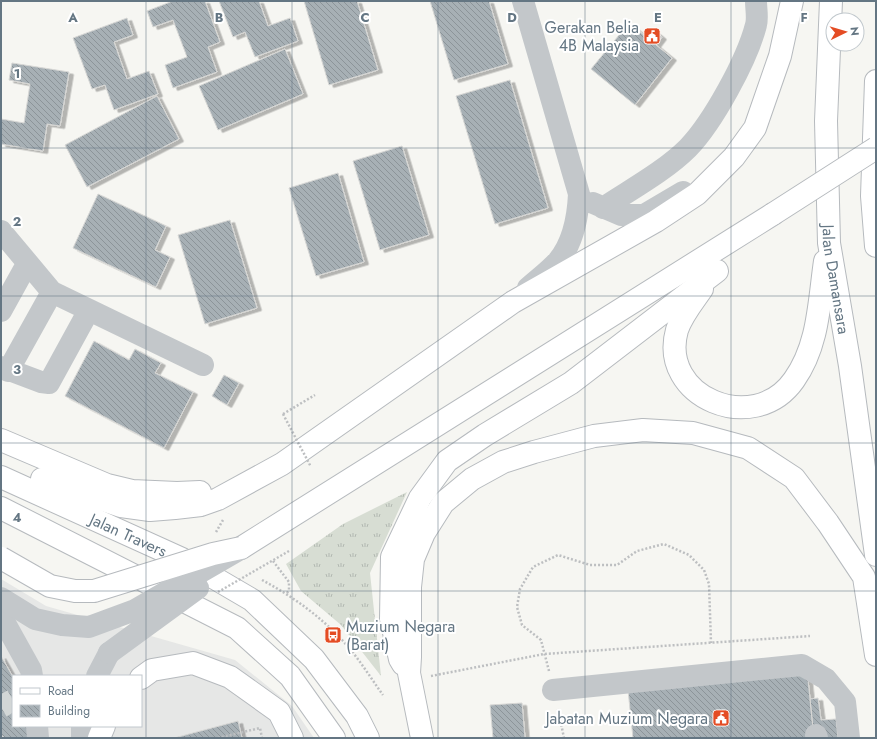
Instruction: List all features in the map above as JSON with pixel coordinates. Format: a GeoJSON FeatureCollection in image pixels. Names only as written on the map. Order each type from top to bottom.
{"type":"FeatureCollection","features":[{"type":"Feature","properties":{"kind":"main road"},"geometry":{"type":"LineString","coordinates":[[5,470],[42,479],[121,506],[150,510],[201,505],[218,499],[282,464],[513,302],[679,207],[697,194],[734,157],[755,128],[780,56],[792,1]]}},
{"type":"Feature","properties":{"kind":"main road","name":"Jalan Damansara"},"geometry":{"type":"LineString","coordinates":[[831,1],[826,121],[829,243],[850,366],[876,556]]}},
{"type":"Feature","properties":{"kind":"main road"},"geometry":{"type":"LineString","coordinates":[[876,81],[872,196],[876,246]]}},
{"type":"Feature","properties":{"kind":"main road"},"geometry":{"type":"LineString","coordinates":[[1,558],[50,586],[75,591],[94,591],[213,554],[242,548],[876,148]]}},
{"type":"Feature","properties":{"kind":"main road"},"geometry":{"type":"LineString","coordinates":[[417,675],[400,659],[391,619],[392,557],[420,498],[447,461],[485,435],[571,383],[716,270],[773,214]]}},
{"type":"Feature","properties":{"kind":"main road"},"geometry":{"type":"LineString","coordinates":[[716,270],[688,308],[677,331],[676,356],[682,374],[694,391],[710,401],[726,406],[748,408],[764,405],[779,396],[794,381],[804,363],[814,338],[829,243]]}},
{"type":"Feature","properties":{"kind":"main road"},"geometry":{"type":"LineString","coordinates":[[422,738],[410,587],[413,559],[424,533],[443,503],[472,479],[503,462],[594,436],[643,430],[693,432],[748,448],[794,478],[828,523],[864,577],[876,656]]}},
{"type":"Feature","properties":{"kind":"main road"},"geometry":{"type":"LineString","coordinates":[[1,440],[107,485],[132,492],[177,493],[235,489]]}},
{"type":"Feature","properties":{"kind":"main road","name":"Jalan Travers"},"geometry":{"type":"LineString","coordinates":[[5,470],[88,518],[182,559],[252,600],[314,659],[357,716],[368,738]]}},
{"type":"Feature","properties":{"kind":"main road"},"geometry":{"type":"LineString","coordinates":[[42,479],[88,518]]}},
{"type":"Feature","properties":{"kind":"main road","name":"Jalan Travers"},"geometry":{"type":"LineString","coordinates":[[1,508],[237,628],[290,676],[334,738]]}},
{"type":"Feature","properties":{"kind":"main road"},"geometry":{"type":"LineString","coordinates":[[142,677],[152,670],[194,663],[230,677],[279,712],[292,738]]}},
{"type":"Feature","properties":{"kind":"main road"},"geometry":{"type":"LineString","coordinates":[[99,738],[104,727]]}},
{"type":"Feature","properties":{"kind":"street"},"geometry":{"type":"LineString","coordinates":[[513,302],[558,260],[571,238],[578,215],[579,194],[523,1]]}},
{"type":"Feature","properties":{"kind":"street"},"geometry":{"type":"LineString","coordinates":[[603,208],[655,174],[688,148],[710,119],[742,60],[756,24],[756,1]]}},
{"type":"Feature","properties":{"kind":"street"},"geometry":{"type":"LineString","coordinates":[[579,194],[603,208],[621,215],[644,215],[692,186],[712,179]]}},
{"type":"Feature","properties":{"kind":"street"},"geometry":{"type":"LineString","coordinates":[[1,231],[27,264],[52,292],[203,365]]}},
{"type":"Feature","properties":{"kind":"street"},"geometry":{"type":"LineString","coordinates":[[1,311],[27,264]]}},
{"type":"Feature","properties":{"kind":"street"},"geometry":{"type":"LineString","coordinates":[[52,292],[4,369],[41,382],[49,383],[89,310]]}},
{"type":"Feature","properties":{"kind":"street"},"geometry":{"type":"LineString","coordinates":[[4,609],[35,619],[62,625],[89,627],[135,610],[242,548]]}},
{"type":"Feature","properties":{"kind":"street"},"geometry":{"type":"LineString","coordinates":[[98,675],[109,652],[220,572],[242,548]]}},
{"type":"Feature","properties":{"kind":"street"},"geometry":{"type":"LineString","coordinates":[[4,609],[19,649],[31,670],[32,675]]}},
{"type":"Feature","properties":{"kind":"street"},"geometry":{"type":"LineString","coordinates":[[19,649],[20,675]]}},
{"type":"Feature","properties":{"kind":"street"},"geometry":{"type":"LineString","coordinates":[[553,690],[802,665],[826,679],[845,702],[849,738]]}},
{"type":"Feature","properties":{"kind":"street"},"geometry":{"type":"LineString","coordinates":[[37,727],[38,738]]}},
{"type":"Feature","properties":{"kind":"street"},"geometry":{"type":"LineString","coordinates":[[82,727],[82,738]]}},
{"type":"Feature","properties":{"kind":"path"},"geometry":{"type":"LineString","coordinates":[[311,467],[283,414],[316,395]]}},
{"type":"Feature","properties":{"kind":"path"},"geometry":{"type":"LineString","coordinates":[[216,537],[216,530],[224,518]]}},
{"type":"Feature","properties":{"kind":"path"},"geometry":{"type":"LineString","coordinates":[[564,738],[541,640],[522,625],[517,607],[520,589],[533,567],[558,555],[590,565],[617,565],[637,551],[664,544],[689,555],[704,570],[709,584],[711,643]]}},
{"type":"Feature","properties":{"kind":"path"},"geometry":{"type":"LineString","coordinates":[[273,561],[289,582],[289,590],[287,593]]}},
{"type":"Feature","properties":{"kind":"path"},"geometry":{"type":"LineString","coordinates":[[249,572],[287,593],[320,619],[343,641],[383,695]]}},
{"type":"Feature","properties":{"kind":"path"},"geometry":{"type":"LineString","coordinates":[[417,675],[544,654],[810,636]]}},
{"type":"Feature","properties":{"kind":"path"},"geometry":{"type":"LineString","coordinates":[[218,738],[260,728],[262,738]]}},
{"type":"Feature","properties":{"kind":"shaded area"},"geometry":{"type":"Polygon","coordinates":[[[1,579],[46,606],[235,660],[292,706],[314,738],[1,738],[1,579]]]}},
{"type":"Feature","properties":{"kind":"green space"},"geometry":{"type":"Polygon","coordinates":[[[407,492],[370,573],[381,676],[341,625],[301,591],[286,564],[343,524],[407,492]]]}},
{"type":"Feature","properties":{"kind":"building"},"geometry":{"type":"Polygon","coordinates":[[[173,1],[205,1],[220,42],[208,47],[217,72],[173,88],[165,65],[187,57],[173,20],[153,27],[147,11],[173,1]]]}},
{"type":"Feature","properties":{"kind":"building"},"geometry":{"type":"Polygon","coordinates":[[[219,1],[259,1],[268,26],[290,18],[298,41],[255,57],[245,32],[233,37],[219,1]]]}},
{"type":"Feature","properties":{"kind":"building"},"geometry":{"type":"Polygon","coordinates":[[[304,1],[357,1],[378,70],[329,85],[304,1]]]}},
{"type":"Feature","properties":{"kind":"building"},"geometry":{"type":"Polygon","coordinates":[[[430,1],[489,1],[508,64],[454,80],[430,1]]]}},
{"type":"Feature","properties":{"kind":"building"},"geometry":{"type":"Polygon","coordinates":[[[127,18],[133,35],[114,42],[127,79],[149,71],[158,94],[114,110],[105,85],[92,89],[73,38],[127,18]]]}},
{"type":"Feature","properties":{"kind":"building"},"geometry":{"type":"Polygon","coordinates":[[[629,23],[645,36],[651,28],[662,37],[656,45],[672,58],[635,105],[591,69],[629,23]]]}},
{"type":"Feature","properties":{"kind":"building"},"geometry":{"type":"Polygon","coordinates":[[[285,49],[303,94],[218,130],[199,86],[285,49]]]}},
{"type":"Feature","properties":{"kind":"building"},"geometry":{"type":"Polygon","coordinates":[[[12,63],[69,72],[60,126],[47,124],[43,151],[1,144],[1,119],[24,123],[30,84],[9,80],[12,63]]]}},
{"type":"Feature","properties":{"kind":"building"},"geometry":{"type":"Polygon","coordinates":[[[510,80],[548,208],[495,224],[456,96],[510,80]]]}},
{"type":"Feature","properties":{"kind":"building"},"geometry":{"type":"Polygon","coordinates":[[[157,96],[179,139],[87,187],[65,145],[157,96]]]}},
{"type":"Feature","properties":{"kind":"building"},"geometry":{"type":"Polygon","coordinates":[[[402,146],[429,235],[380,250],[353,161],[402,146]]]}},
{"type":"Feature","properties":{"kind":"building"},"geometry":{"type":"Polygon","coordinates":[[[338,173],[364,262],[316,276],[289,188],[338,173]]]}},
{"type":"Feature","properties":{"kind":"building"},"geometry":{"type":"Polygon","coordinates":[[[98,194],[166,226],[155,250],[170,257],[156,287],[73,248],[98,194]]]}},
{"type":"Feature","properties":{"kind":"building"},"geometry":{"type":"Polygon","coordinates":[[[230,220],[257,308],[205,324],[178,235],[230,220]]]}},
{"type":"Feature","properties":{"kind":"building"},"geometry":{"type":"Polygon","coordinates":[[[94,341],[129,360],[135,349],[161,363],[155,373],[193,392],[164,448],[65,396],[94,341]]]}},
{"type":"Feature","properties":{"kind":"building"},"geometry":{"type":"Polygon","coordinates":[[[224,375],[239,383],[227,405],[212,396],[224,375]]]}},
{"type":"Feature","properties":{"kind":"building"},"geometry":{"type":"Polygon","coordinates":[[[1,656],[12,675],[12,727],[29,727],[31,738],[5,738],[1,735],[1,656]]]}},
{"type":"Feature","properties":{"kind":"building","name":"Jabatan Muzium Negara"},"geometry":{"type":"Polygon","coordinates":[[[807,670],[814,738],[633,738],[628,690],[807,670]]]}},
{"type":"Feature","properties":{"kind":"building"},"geometry":{"type":"Polygon","coordinates":[[[818,698],[821,720],[836,719],[838,738],[814,738],[810,699],[818,698]]]}},
{"type":"Feature","properties":{"kind":"building"},"geometry":{"type":"Polygon","coordinates":[[[522,703],[525,738],[493,738],[490,705],[522,703]]]}},
{"type":"Feature","properties":{"kind":"building"},"geometry":{"type":"Polygon","coordinates":[[[238,721],[242,738],[174,738],[238,721]]]}},
{"type":"Feature","properties":{"kind":"tunnel"},"geometry":{"type":"LineString","coordinates":[[1,707],[12,701]]}},
{"type":"Feature","properties":{"kind":"place","name":"Gerakan Belia 4B Malaysia"},"geometry":{"type":"Point","coordinates":[652,36]}},
{"type":"Feature","properties":{"kind":"place","name":"Muzium Negara (Barat)"},"geometry":{"type":"Point","coordinates":[333,635]}},
{"type":"Feature","properties":{"kind":"place","name":"Jabatan Muzium Negara"},"geometry":{"type":"Point","coordinates":[721,718]}}]}
